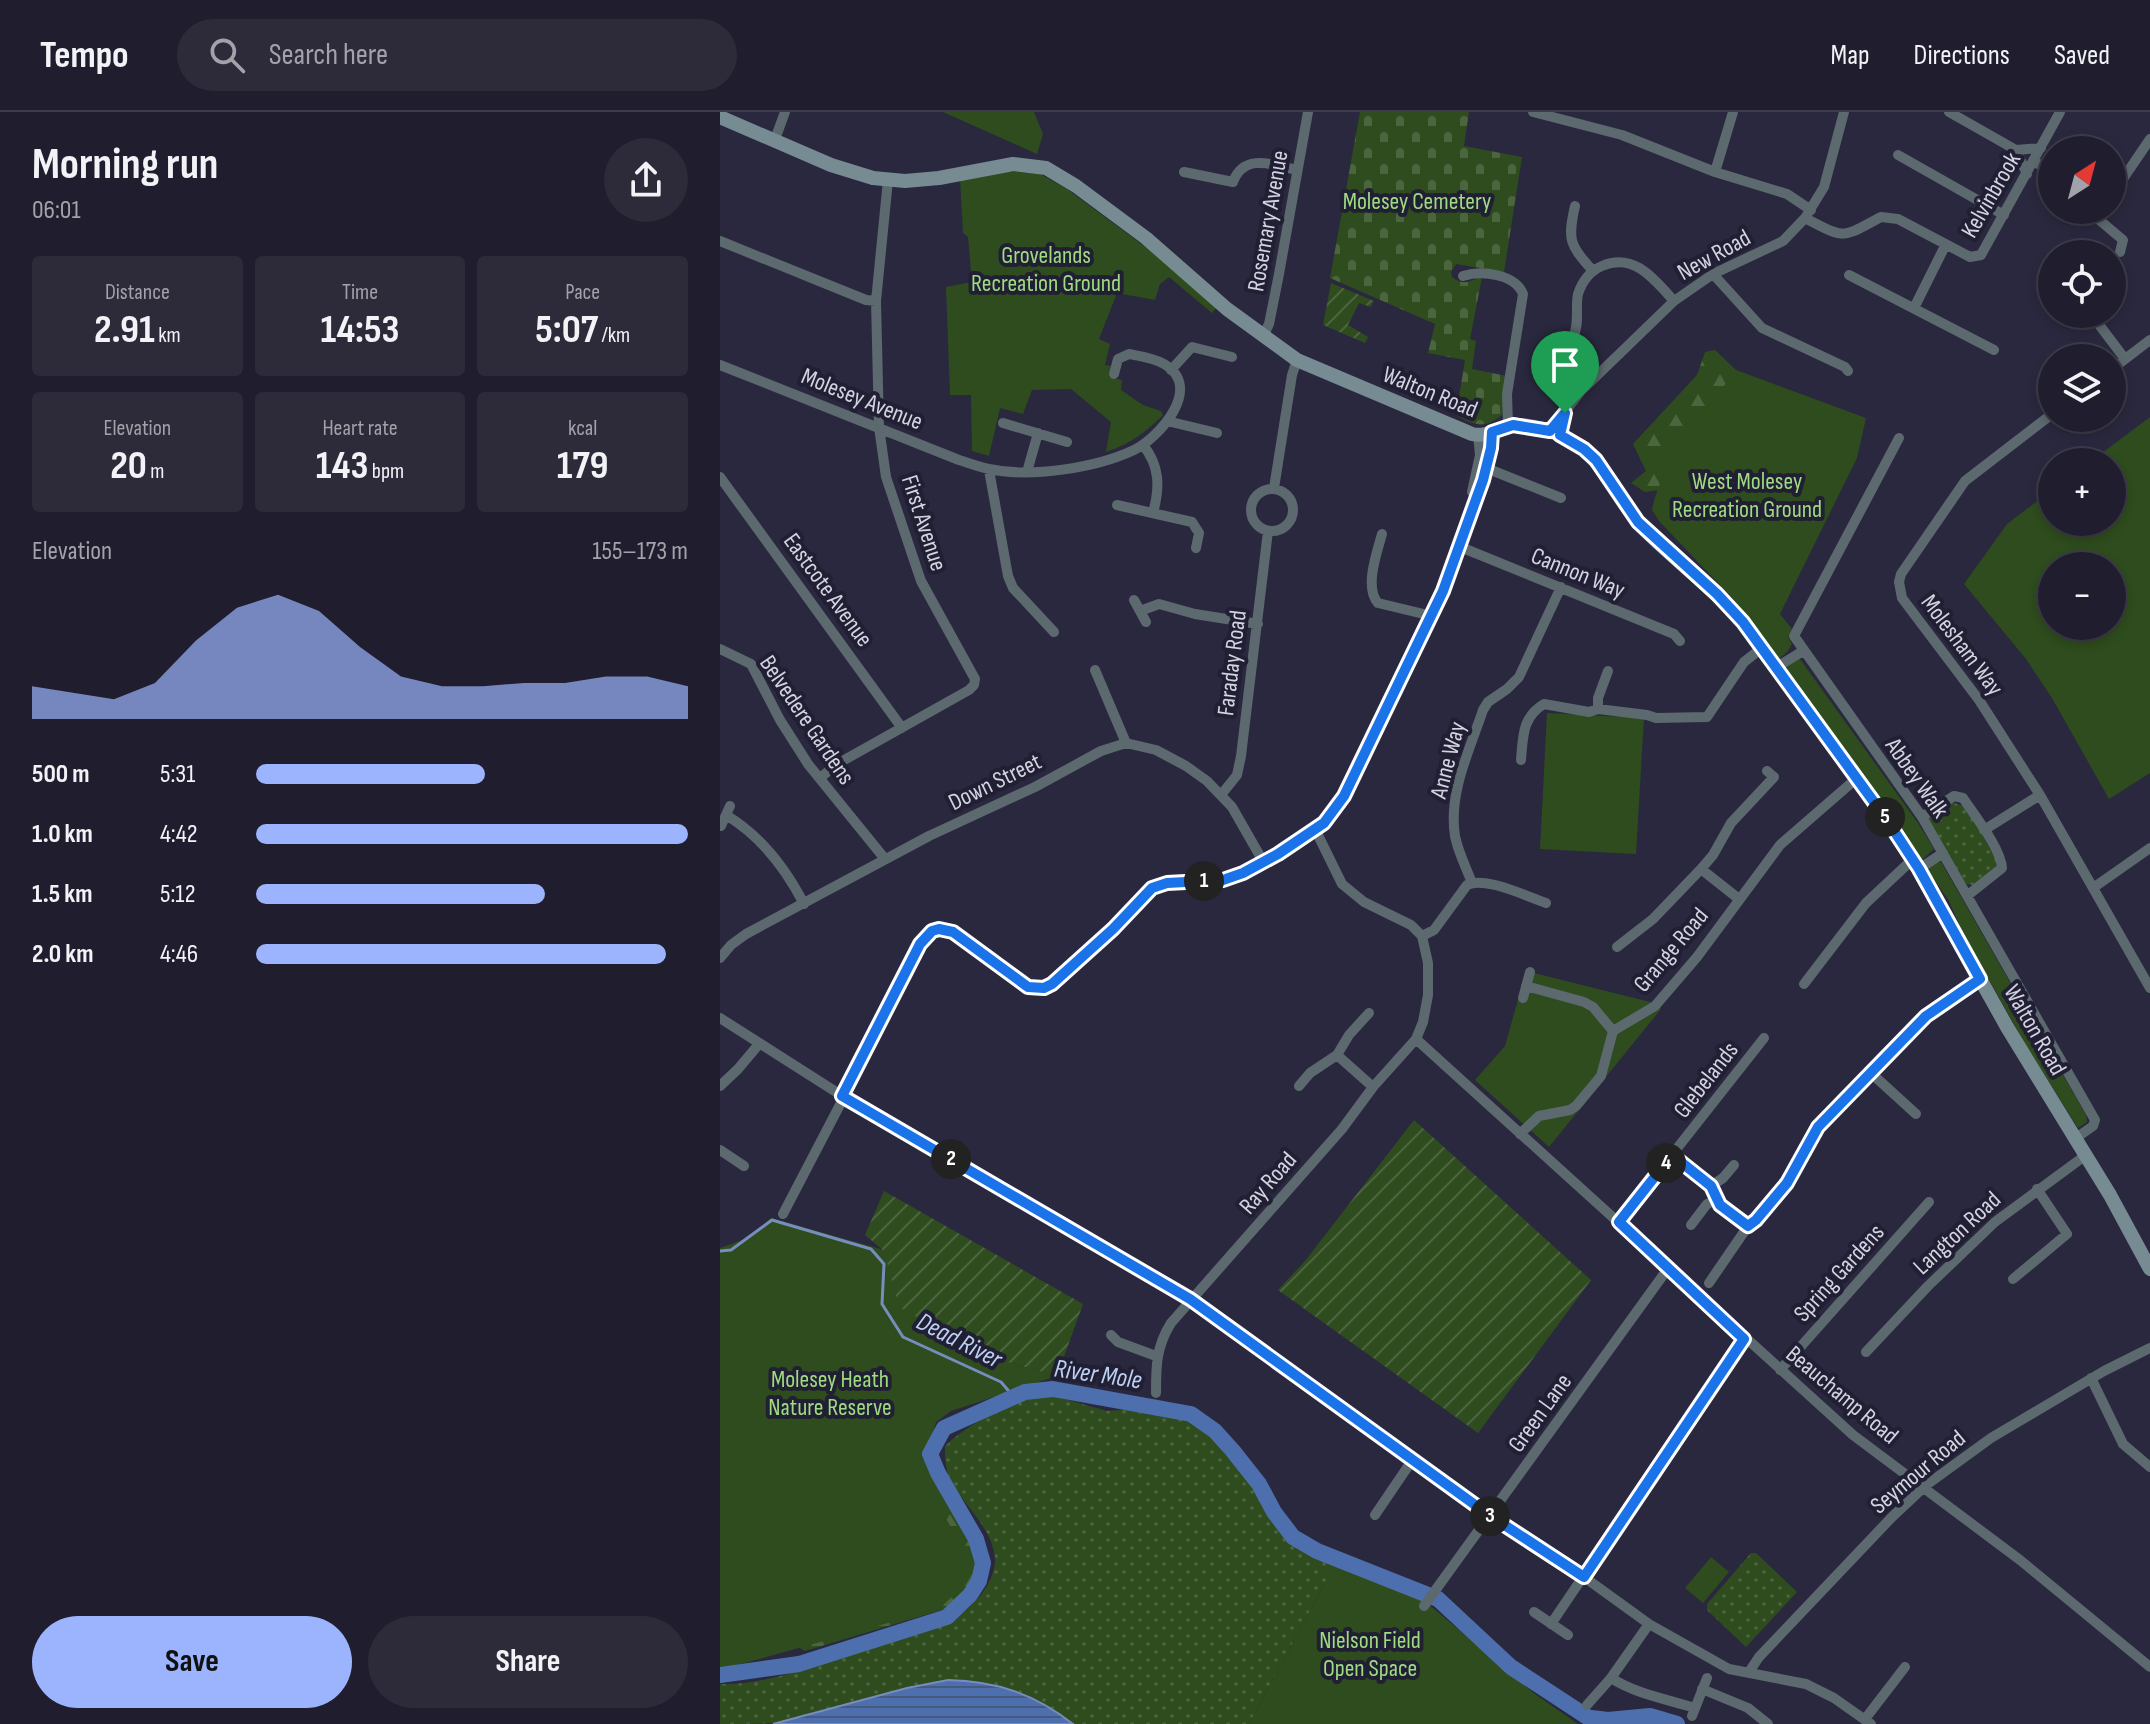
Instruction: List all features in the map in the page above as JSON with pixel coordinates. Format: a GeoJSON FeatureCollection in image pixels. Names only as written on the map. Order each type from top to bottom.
{"type":"FeatureCollection","features":[{"type":"Feature","properties":{"kind":"main road","name":"Walton Road"},"geometry":{"type":"LineString","coordinates":[[720,117],[831,165],[888,180],[939,178],[1013,164],[1046,168],[1076,186],[1146,238],[1227,309],[1297,360],[1460,430],[1485,434],[1508,426],[1527,425],[1555,433],[1584,449],[1596,460],[1638,522],[1730,607],[1857,778],[1916,864],[2036,1076],[2146,1252],[2150,1269]]}},
{"type":"Feature","properties":{"kind":"street"},"geometry":{"type":"LineString","coordinates":[[774,142],[785,112]]}},
{"type":"Feature","properties":{"kind":"street","name":"Rosemary Avenue"},"geometry":{"type":"LineString","coordinates":[[1263,336],[1269,324],[1308,112]]}},
{"type":"Feature","properties":{"kind":"street","name":"Kelvinbrook"},"geometry":{"type":"LineString","coordinates":[[1533,112],[1622,135],[1715,172],[1787,194],[1808,214],[1840,235],[1855,233],[1881,217],[1898,219],[1970,257],[1981,255],[2038,154]]}},
{"type":"Feature","properties":{"kind":"street"},"geometry":{"type":"LineString","coordinates":[[1715,172],[1733,112]]}},
{"type":"Feature","properties":{"kind":"street","name":"New Road"},"geometry":{"type":"LineString","coordinates":[[1555,433],[1565,413],[1598,373],[1674,301],[1713,274],[1783,241],[1808,214],[1824,187],[1844,112]]}},
{"type":"Feature","properties":{"kind":"street"},"geometry":{"type":"LineString","coordinates":[[1949,112],[2016,150],[2038,148]]}},
{"type":"Feature","properties":{"kind":"street","name":"Kelvinbrook"},"geometry":{"type":"LineString","coordinates":[[2047,136],[2060,112]]}},
{"type":"Feature","properties":{"kind":"street"},"geometry":{"type":"LineString","coordinates":[[2126,174],[2150,139]]}},
{"type":"Feature","properties":{"kind":"street"},"geometry":{"type":"LineString","coordinates":[[2016,150],[2027,174]]}},
{"type":"Feature","properties":{"kind":"street"},"geometry":{"type":"LineString","coordinates":[[1898,155],[2004,215]]}},
{"type":"Feature","properties":{"kind":"street"},"geometry":{"type":"LineString","coordinates":[[2034,161],[2038,164]]}},
{"type":"Feature","properties":{"kind":"street"},"geometry":{"type":"LineString","coordinates":[[1184,172],[1233,182],[1242,168],[1254,162],[1297,170]]}},
{"type":"Feature","properties":{"kind":"street","name":"First Avenue"},"geometry":{"type":"LineString","coordinates":[[820,778],[837,764],[969,690],[975,679],[921,581],[886,477],[879,427],[876,301],[888,180]]}},
{"type":"Feature","properties":{"kind":"street"},"geometry":{"type":"LineString","coordinates":[[1577,210],[1570,237],[1572,247],[1593,271]]}},
{"type":"Feature","properties":{"kind":"street"},"geometry":{"type":"LineString","coordinates":[[2104,224],[2123,240]]}},
{"type":"Feature","properties":{"kind":"street"},"geometry":{"type":"LineString","coordinates":[[720,241],[866,300],[876,301]]}},
{"type":"Feature","properties":{"kind":"street"},"geometry":{"type":"LineString","coordinates":[[1914,308],[1945,246]]}},
{"type":"Feature","properties":{"kind":"street"},"geometry":{"type":"LineString","coordinates":[[1546,352],[1565,351],[1574,334],[1579,291],[1593,271],[1616,260],[1633,263],[1651,275],[1674,301]]}},
{"type":"Feature","properties":{"kind":"street"},"geometry":{"type":"LineString","coordinates":[[1463,276],[1474,272],[1511,279],[1523,294],[1507,394],[1508,426]]}},
{"type":"Feature","properties":{"kind":"street"},"geometry":{"type":"LineString","coordinates":[[1713,274],[1762,328],[1848,371]]}},
{"type":"Feature","properties":{"kind":"street"},"geometry":{"type":"LineString","coordinates":[[1849,275],[1994,350]]}},
{"type":"Feature","properties":{"kind":"street"},"geometry":{"type":"LineString","coordinates":[[2102,328],[2114,344]]}},
{"type":"Feature","properties":{"kind":"street"},"geometry":{"type":"LineString","coordinates":[[2126,358],[2150,340]]}},
{"type":"Feature","properties":{"kind":"street"},"geometry":{"type":"LineString","coordinates":[[1171,370],[1192,347],[1232,357]]}},
{"type":"Feature","properties":{"kind":"street"},"geometry":{"type":"LineString","coordinates":[[1114,374],[1118,359],[1129,354],[1165,364],[1177,376],[1180,390],[1176,407],[1143,445],[1156,464],[1158,476],[1153,513]]}},
{"type":"Feature","properties":{"kind":"street"},"geometry":{"type":"LineString","coordinates":[[1274,488],[1297,360]]}},
{"type":"Feature","properties":{"kind":"street","name":"Molesey Avenue"},"geometry":{"type":"LineString","coordinates":[[720,365],[989,470],[1045,472],[1114,458],[1143,445]]}},
{"type":"Feature","properties":{"kind":"street"},"geometry":{"type":"LineString","coordinates":[[1167,421],[1217,433]]}},
{"type":"Feature","properties":{"kind":"street"},"geometry":{"type":"LineString","coordinates":[[1003,423],[1067,442]]}},
{"type":"Feature","properties":{"kind":"street","name":"Molesham Way"},"geometry":{"type":"LineString","coordinates":[[2038,425],[1965,481],[1901,574],[1902,598],[1971,689],[2040,795],[2150,988]]}},
{"type":"Feature","properties":{"kind":"street"},"geometry":{"type":"LineString","coordinates":[[1027,472],[1038,433]]}},
{"type":"Feature","properties":{"kind":"street"},"geometry":{"type":"LineString","coordinates":[[783,1214],[915,954],[932,931],[953,932],[1028,987],[1039,989],[1052,984],[1082,958],[1158,885],[1223,880],[1264,863],[1330,817],[1344,796],[1443,591],[1486,468],[1485,434]]}},
{"type":"Feature","properties":{"kind":"street"},"geometry":{"type":"LineString","coordinates":[[1467,521],[1485,434]]}},
{"type":"Feature","properties":{"kind":"street"},"geometry":{"type":"LineString","coordinates":[[1777,667],[1803,651],[1794,636],[1899,438]]}},
{"type":"Feature","properties":{"kind":"street"},"geometry":{"type":"LineString","coordinates":[[1486,468],[1561,498]]}},
{"type":"Feature","properties":{"kind":"street"},"geometry":{"type":"LineString","coordinates":[[989,470],[1008,576],[1013,588],[1054,632]]}},
{"type":"Feature","properties":{"kind":"street","name":"Eastcote Avenue"},"geometry":{"type":"LineString","coordinates":[[720,477],[902,728]]}},
{"type":"Feature","properties":{"kind":"street"},"geometry":{"type":"LineString","coordinates":[[1274,488],[1288,495],[1292,501],[1293,516],[1283,528],[1268,531],[1252,517],[1251,503],[1260,491],[1274,488]]}},
{"type":"Feature","properties":{"kind":"street"},"geometry":{"type":"LineString","coordinates":[[1117,505],[1192,522],[1199,533],[1196,548]]}},
{"type":"Feature","properties":{"kind":"street","name":"Faraday Road"},"geometry":{"type":"LineString","coordinates":[[1221,795],[1237,775],[1268,531]]}},
{"type":"Feature","properties":{"kind":"street"},"geometry":{"type":"LineString","coordinates":[[1382,534],[1374,569],[1371,594],[1374,599],[1378,603],[1432,616]]}},
{"type":"Feature","properties":{"kind":"street","name":"Cannon Way"},"geometry":{"type":"LineString","coordinates":[[1458,546],[1674,634],[1680,641]]}},
{"type":"Feature","properties":{"kind":"street","name":"Anne Way"},"geometry":{"type":"LineString","coordinates":[[1472,883],[1456,838],[1454,808],[1460,779],[1483,710],[1519,677],[1561,587]]}},
{"type":"Feature","properties":{"kind":"street"},"geometry":{"type":"LineString","coordinates":[[1134,600],[1146,622]]}},
{"type":"Feature","properties":{"kind":"street"},"geometry":{"type":"LineString","coordinates":[[1140,611],[1159,604],[1195,614],[1258,624]]}},
{"type":"Feature","properties":{"kind":"street"},"geometry":{"type":"LineString","coordinates":[[1521,760],[1524,729],[1531,713],[1537,708],[1551,704],[1573,710],[1589,712],[1598,709],[1656,718],[1707,717],[1744,662],[1762,648]]}},
{"type":"Feature","properties":{"kind":"street","name":"Belvedere Gardens"},"geometry":{"type":"LineString","coordinates":[[720,649],[751,664],[780,720],[820,778],[885,859]]}},
{"type":"Feature","properties":{"kind":"street","name":"Abbey Walk"},"geometry":{"type":"LineString","coordinates":[[1803,651],[1922,817],[2094,1118],[2094,1124],[2076,1138]]}},
{"type":"Feature","properties":{"kind":"street"},"geometry":{"type":"LineString","coordinates":[[1095,670],[1126,743],[1156,750],[1178,762],[1221,795],[1241,820],[1264,863]]}},
{"type":"Feature","properties":{"kind":"street"},"geometry":{"type":"LineString","coordinates":[[1598,709],[1598,698],[1608,671]]}},
{"type":"Feature","properties":{"kind":"street","name":"Down Street"},"geometry":{"type":"LineString","coordinates":[[720,958],[746,934],[885,859],[1035,787],[1101,751],[1126,743]]}},
{"type":"Feature","properties":{"kind":"street"},"geometry":{"type":"LineString","coordinates":[[1617,947],[1653,919],[1713,855],[1731,823],[1774,777],[1767,771]]}},
{"type":"Feature","properties":{"kind":"street","name":"Grange Road"},"geometry":{"type":"LineString","coordinates":[[1613,1031],[1655,1006],[1697,957],[1780,845],[1857,778]]}},
{"type":"Feature","properties":{"kind":"street"},"geometry":{"type":"LineString","coordinates":[[1984,830],[2040,795]]}},
{"type":"Feature","properties":{"kind":"street"},"geometry":{"type":"LineString","coordinates":[[1922,817],[1954,796],[1959,796],[1984,830],[2002,862],[2002,868],[1968,895]]}},
{"type":"Feature","properties":{"kind":"street"},"geometry":{"type":"LineString","coordinates":[[726,816],[741,824],[778,862],[789,875],[804,904]]}},
{"type":"Feature","properties":{"kind":"street"},"geometry":{"type":"LineString","coordinates":[[1315,829],[1342,884],[1364,902],[1411,925],[1422,936],[1428,963],[1428,995],[1416,1039]]}},
{"type":"Feature","properties":{"kind":"street"},"geometry":{"type":"LineString","coordinates":[[2093,888],[2150,848]]}},
{"type":"Feature","properties":{"kind":"street"},"geometry":{"type":"LineString","coordinates":[[1804,984],[1866,903],[1916,864],[1943,853]]}},
{"type":"Feature","properties":{"kind":"street"},"geometry":{"type":"LineString","coordinates":[[1701,869],[1739,899]]}},
{"type":"Feature","properties":{"kind":"street"},"geometry":{"type":"LineString","coordinates":[[1422,936],[1434,930],[1467,885],[1472,883],[1483,882],[1546,903]]}},
{"type":"Feature","properties":{"kind":"street"},"geometry":{"type":"LineString","coordinates":[[1523,998],[1530,972]]}},
{"type":"Feature","properties":{"kind":"street"},"geometry":{"type":"LineString","coordinates":[[1709,1283],[1748,1226],[1787,1183],[1818,1127],[1926,1016],[1980,979]]}},
{"type":"Feature","properties":{"kind":"street"},"geometry":{"type":"LineString","coordinates":[[1520,1134],[1539,1116],[1576,1106],[1601,1076],[1613,1031],[1593,1007],[1584,1002],[1526,986]]}},
{"type":"Feature","properties":{"kind":"street"},"geometry":{"type":"LineString","coordinates":[[1299,1086],[1310,1073],[1337,1055],[1349,1035],[1369,1013]]}},
{"type":"Feature","properties":{"kind":"street"},"geometry":{"type":"LineString","coordinates":[[720,1018],[843,1096],[1190,1299],[1489,1515],[1649,1624],[1729,1669],[1806,1684],[1834,1698],[1868,1722],[1905,1667]]}},
{"type":"Feature","properties":{"kind":"street","name":"Glebelands"},"geometry":{"type":"LineString","coordinates":[[1619,1222],[1764,1038]]}},
{"type":"Feature","properties":{"kind":"street","name":"Ray Road"},"geometry":{"type":"LineString","coordinates":[[1156,1393],[1156,1356],[1161,1338],[1190,1299],[1342,1129],[1373,1087],[1416,1039]]}},
{"type":"Feature","properties":{"kind":"street","name":"Beauchamp Road"},"geometry":{"type":"LineString","coordinates":[[1416,1039],[1853,1435],[1925,1486],[2150,1667]]}},
{"type":"Feature","properties":{"kind":"street"},"geometry":{"type":"LineString","coordinates":[[720,1086],[759,1044]]}},
{"type":"Feature","properties":{"kind":"street"},"geometry":{"type":"LineString","coordinates":[[1337,1055],[1373,1087]]}},
{"type":"Feature","properties":{"kind":"street"},"geometry":{"type":"LineString","coordinates":[[1871,1073],[1916,1114]]}},
{"type":"Feature","properties":{"kind":"street"},"geometry":{"type":"LineString","coordinates":[[720,1150],[744,1166]]}},
{"type":"Feature","properties":{"kind":"street"},"geometry":{"type":"LineString","coordinates":[[1672,1155],[1711,1186],[1716,1200],[1748,1226]]}},
{"type":"Feature","properties":{"kind":"street","name":"Langton Road"},"geometry":{"type":"LineString","coordinates":[[1866,1352],[1973,1243],[2037,1189],[2086,1155]]}},
{"type":"Feature","properties":{"kind":"street"},"geometry":{"type":"LineString","coordinates":[[1711,1186],[1734,1165]]}},
{"type":"Feature","properties":{"kind":"street"},"geometry":{"type":"LineString","coordinates":[[2013,1279],[2067,1234],[2037,1189]]}},
{"type":"Feature","properties":{"kind":"street"},"geometry":{"type":"LineString","coordinates":[[1691,1225],[1707,1204],[1716,1200]]}},
{"type":"Feature","properties":{"kind":"street","name":"Spring Gardens"},"geometry":{"type":"LineString","coordinates":[[1780,1370],[1929,1202]]}},
{"type":"Feature","properties":{"kind":"street","name":"Green Lane"},"geometry":{"type":"LineString","coordinates":[[1425,1604],[1669,1267]]}},
{"type":"Feature","properties":{"kind":"street"},"geometry":{"type":"LineString","coordinates":[[1111,1335],[1118,1342],[1156,1356]]}},
{"type":"Feature","properties":{"kind":"street"},"geometry":{"type":"LineString","coordinates":[[1551,1624],[1744,1339]]}},
{"type":"Feature","properties":{"kind":"street","name":"Seymour Road"},"geometry":{"type":"LineString","coordinates":[[1749,1672],[1759,1657],[1925,1486],[1991,1438],[2091,1378],[2150,1348]]}},
{"type":"Feature","properties":{"kind":"street"},"geometry":{"type":"LineString","coordinates":[[2091,1378],[2123,1444],[2150,1467]]}},
{"type":"Feature","properties":{"kind":"street"},"geometry":{"type":"LineString","coordinates":[[1375,1515],[1413,1459]]}},
{"type":"Feature","properties":{"kind":"street"},"geometry":{"type":"LineString","coordinates":[[1534,1612],[1568,1635]]}},
{"type":"Feature","properties":{"kind":"street"},"geometry":{"type":"LineString","coordinates":[[1587,1705],[1611,1678],[1649,1624]]}},
{"type":"Feature","properties":{"kind":"street"},"geometry":{"type":"LineString","coordinates":[[1611,1678],[1630,1691],[1655,1695],[1693,1712],[1705,1684],[1748,1708],[1768,1724]]}},
{"type":"Feature","properties":{"kind":"green space"},"geometry":{"type":"Polygon","coordinates":[[[943,112],[1034,112],[1043,134],[1037,154],[943,112]]]}},
{"type":"Feature","properties":{"kind":"green space","name":"Molesey Cemetery"},"geometry":{"type":"Polygon","coordinates":[[[1360,112],[1469,112],[1464,146],[1522,157],[1504,272],[1456,264],[1451,272],[1452,277],[1460,282],[1482,277],[1470,339],[1476,341],[1472,369],[1507,376],[1502,415],[1490,423],[1474,423],[1456,415],[1465,360],[1428,353],[1435,324],[1330,278],[1360,112]]]}},
{"type":"Feature","properties":{"kind":"green space","name":"Grovelands Recreation Ground"},"geometry":{"type":"Polygon","coordinates":[[[987,169],[1040,174],[1067,189],[1159,257],[1216,308],[1212,313],[1169,277],[1160,284],[1155,300],[1117,293],[1099,339],[1110,344],[1105,365],[1111,366],[1109,377],[1122,380],[1121,390],[1143,405],[1161,411],[1163,415],[1143,433],[1122,445],[1106,452],[1111,422],[1071,389],[1032,390],[1023,414],[1000,408],[989,456],[972,451],[971,395],[950,395],[946,287],[972,282],[968,237],[963,233],[960,178],[987,169]]]}},
{"type":"Feature","properties":{"kind":"green space"},"geometry":{"type":"Polygon","coordinates":[[[1331,283],[1374,301],[1371,307],[1359,303],[1348,325],[1368,337],[1365,343],[1323,325],[1331,283]]]}},
{"type":"Feature","properties":{"kind":"green space"},"geometry":{"type":"Polygon","coordinates":[[[1715,350],[1736,370],[1751,376],[1659,490],[1645,492],[1631,483],[1646,471],[1633,444],[1697,375],[1705,352],[1715,350]]]}},
{"type":"Feature","properties":{"kind":"green space","name":"West Molesey Recreation Ground"},"geometry":{"type":"Polygon","coordinates":[[[1736,370],[1866,418],[1857,458],[1780,614],[1792,629],[1788,637],[1792,644],[1778,660],[1734,600],[1652,510],[1657,490],[1675,453],[1736,370]]]}},
{"type":"Feature","properties":{"kind":"green space"},"geometry":{"type":"Polygon","coordinates":[[[2150,417],[2150,773],[2109,799],[2052,698],[2026,659],[1964,584],[2007,524],[2038,501],[2038,536],[2126,536],[2126,448],[2109,448],[2150,417]]]}},
{"type":"Feature","properties":{"kind":"green space"},"geometry":{"type":"Polygon","coordinates":[[[1800,659],[1918,823],[1934,849],[1923,859],[1785,669],[1800,659]]]}},
{"type":"Feature","properties":{"kind":"green space"},"geometry":{"type":"Polygon","coordinates":[[[1547,713],[1644,718],[1636,854],[1540,849],[1547,713]]]}},
{"type":"Feature","properties":{"kind":"green space"},"geometry":{"type":"Polygon","coordinates":[[[1951,802],[1966,807],[1997,861],[1995,870],[1973,885],[1966,884],[1929,821],[1929,817],[1951,802]]]}},
{"type":"Feature","properties":{"kind":"green space"},"geometry":{"type":"Polygon","coordinates":[[[1938,861],[2086,1115],[2087,1122],[2078,1128],[2027,1047],[1963,934],[1949,901],[1927,869],[1938,861]]]}},
{"type":"Feature","properties":{"kind":"green space"},"geometry":{"type":"Polygon","coordinates":[[[1526,971],[1650,1002],[1661,1009],[1549,1147],[1475,1080],[1505,1046],[1526,971]]]}},
{"type":"Feature","properties":{"kind":"green space"},"geometry":{"type":"Polygon","coordinates":[[[1414,1120],[1591,1280],[1478,1433],[1278,1290],[1305,1261],[1414,1120]]]}},
{"type":"Feature","properties":{"kind":"green space"},"geometry":{"type":"Polygon","coordinates":[[[884,1191],[1083,1304],[1057,1376],[986,1356],[899,1307],[884,1251],[865,1235],[884,1191]]]}},
{"type":"Feature","properties":{"kind":"green space","name":"Molesey Heath Nature Reserve"},"geometry":{"type":"Polygon","coordinates":[[[771,1218],[884,1250],[889,1266],[986,1356],[1057,1376],[951,1411],[936,1422],[927,1452],[935,1499],[965,1552],[959,1591],[938,1609],[720,1670],[720,1248],[748,1238],[771,1218]]]}},
{"type":"Feature","properties":{"kind":"green space"},"geometry":{"type":"Polygon","coordinates":[[[1047,1394],[1107,1411],[1136,1409],[1186,1420],[1205,1431],[1252,1482],[1273,1523],[1299,1549],[1326,1558],[1326,1581],[1249,1724],[1073,1724],[1035,1699],[998,1686],[962,1682],[890,1693],[775,1723],[720,1724],[720,1684],[763,1680],[809,1668],[948,1622],[975,1602],[992,1576],[994,1549],[984,1527],[949,1476],[945,1446],[993,1414],[1047,1394]]]}},
{"type":"Feature","properties":{"kind":"green space"},"geometry":{"type":"Polygon","coordinates":[[[924,1450],[941,1493],[971,1538],[978,1568],[968,1591],[945,1609],[805,1651],[795,1645],[924,1450]]]}},
{"type":"Feature","properties":{"kind":"green space"},"geometry":{"type":"Polygon","coordinates":[[[1751,1553],[1756,1553],[1797,1592],[1746,1647],[1707,1610],[1707,1604],[1751,1553]]]}},
{"type":"Feature","properties":{"kind":"green space"},"geometry":{"type":"Polygon","coordinates":[[[1711,1557],[1729,1572],[1703,1603],[1685,1588],[1711,1557]]]}},
{"type":"Feature","properties":{"kind":"green space","name":"Nielson Field Open Space"},"geometry":{"type":"Polygon","coordinates":[[[1326,1558],[1427,1603],[1535,1694],[1578,1724],[1249,1724],[1326,1581],[1326,1558]]]}},
{"type":"Feature","properties":{"kind":"water"},"geometry":{"type":"Polygon","coordinates":[[[948,1680],[982,1683],[1014,1691],[1044,1705],[1073,1724],[773,1724],[907,1688],[948,1680]]]}},
{"type":"Feature","properties":{"kind":"waterway","name":"Dead River"},"geometry":{"type":"LineString","coordinates":[[720,1251],[731,1250],[772,1220],[871,1249],[884,1264],[882,1304],[903,1337],[1001,1382],[1013,1396]]}},
{"type":"Feature","properties":{"kind":"waterway","name":"River Mole"},"geometry":{"type":"LineString","coordinates":[[720,1675],[799,1664],[947,1617],[970,1595],[979,1581],[983,1563],[976,1539],[930,1454],[944,1428],[1025,1392],[1053,1389],[1191,1414],[1215,1431],[1233,1451],[1259,1484],[1274,1512],[1293,1537],[1317,1551],[1438,1599],[1511,1667],[1598,1724]]}},
{"type":"Feature","properties":{"kind":"waterway","name":"River Mole"},"geometry":{"type":"LineString","coordinates":[[1591,1718],[1608,1720],[1650,1716],[1677,1724]]}},
{"type":"Feature","properties":{"kind":"route"},"geometry":{"type":"LineString","coordinates":[[1565,413],[1560,435],[1596,460],[1638,522],[1730,607],[1777,667],[1913,859],[1980,979],[1926,1016],[1818,1127],[1787,1183],[1748,1226],[1720,1205],[1711,1186],[1672,1155],[1619,1222],[1744,1339],[1584,1577],[1489,1515],[1190,1299],[842,1096],[920,944],[932,931],[953,932],[1028,987],[1044,988],[1082,958],[1152,888],[1167,883],[1223,880],[1243,873],[1269,860],[1330,817],[1344,796],[1443,591],[1483,480],[1492,432],[1513,425],[1550,431],[1565,413]]}}]}
